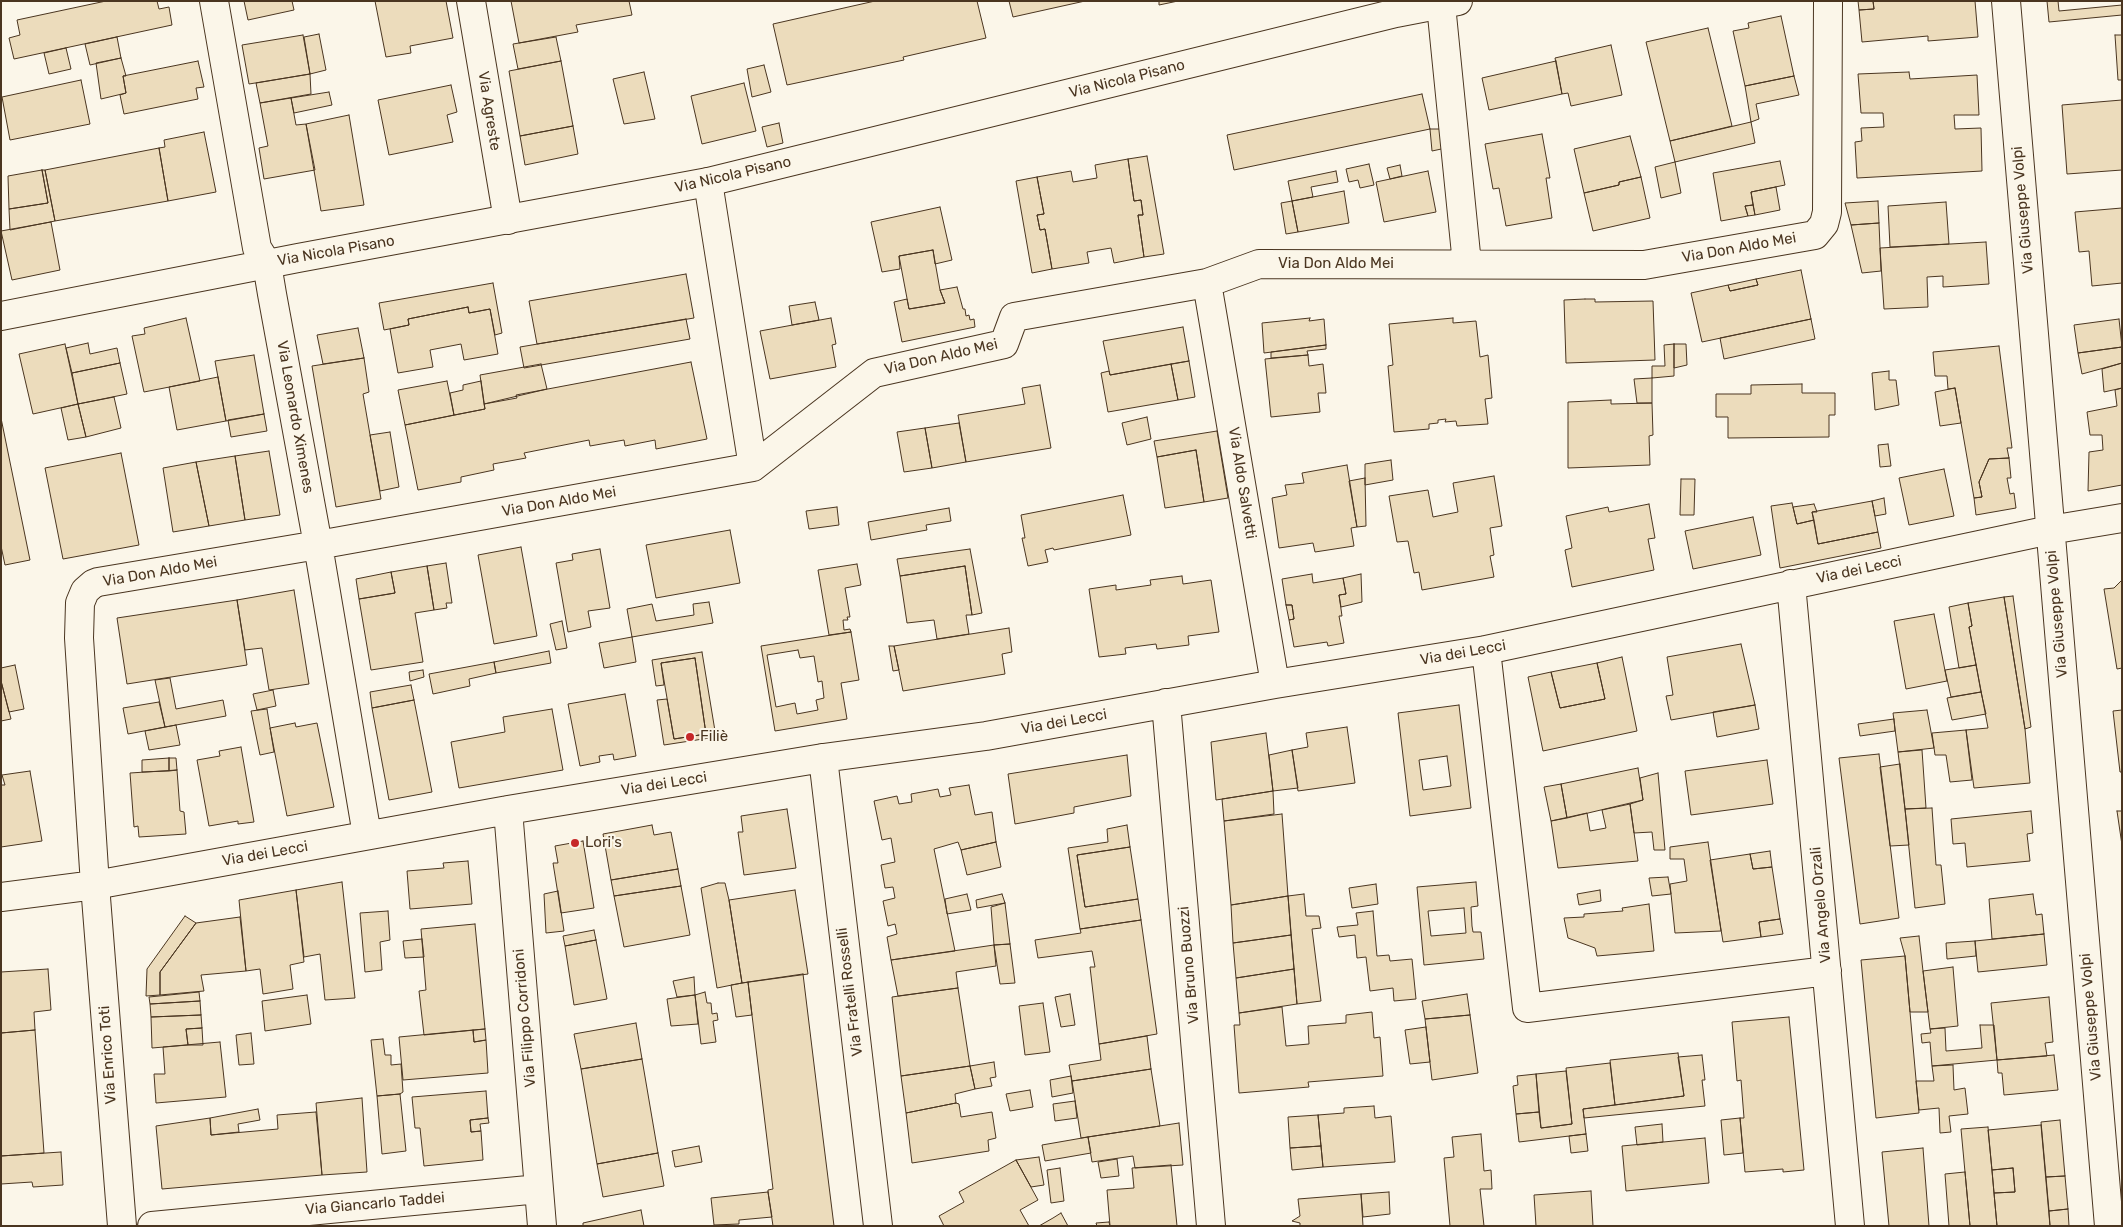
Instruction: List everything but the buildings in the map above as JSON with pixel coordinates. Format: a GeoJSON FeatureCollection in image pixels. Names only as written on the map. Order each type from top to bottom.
{"type":"FeatureCollection","features":[{"type":"Feature","properties":{"kind":"street","name":"Via Leonardo Ximenes"},"geometry":{"type":"LineString","coordinates":[[214,1],[257,248],[267,264],[318,545],[367,835]]}},
{"type":"Feature","properties":{"kind":"street","name":"Via Agreste"},"geometry":{"type":"LineString","coordinates":[[472,1],[508,220]]}},
{"type":"Feature","properties":{"kind":"street","name":"Via Don Aldo Mei"},"geometry":{"type":"LineString","coordinates":[[95,885],[78,612],[86,592],[98,582],[318,545],[753,467],[874,373],[1004,344],[1014,317],[1208,283],[1260,264],[1644,265],[1815,235],[1824,224],[1827,212],[1828,1]]}},
{"type":"Feature","properties":{"kind":"street","name":"Via Giuseppe Volpi"},"geometry":{"type":"LineString","coordinates":[[2006,1],[2109,1226]]}},
{"type":"Feature","properties":{"kind":"street","name":"Via Nicola Pisano"},"geometry":{"type":"LineString","coordinates":[[1,316],[267,264],[708,182],[1395,7],[1450,3]]}},
{"type":"Feature","properties":{"kind":"street"},"geometry":{"type":"LineString","coordinates":[[1450,3],[1467,264]]}},
{"type":"Feature","properties":{"kind":"street"},"geometry":{"type":"LineString","coordinates":[[708,182],[753,467]]}},
{"type":"Feature","properties":{"kind":"street","name":"Via Aldo Salvetti"},"geometry":{"type":"LineString","coordinates":[[1208,283],[1275,684]]}},
{"type":"Feature","properties":{"kind":"street","name":"Via dei Lecci"},"geometry":{"type":"LineString","coordinates":[[1,897],[95,885],[508,810],[822,758],[986,736],[1275,684],[1486,650],[2050,530],[2122,518]]}},
{"type":"Feature","properties":{"kind":"street","name":"Via Angelo Orzali"},"geometry":{"type":"LineString","coordinates":[[1791,584],[1850,1226]]}},
{"type":"Feature","properties":{"kind":"street"},"geometry":{"type":"LineString","coordinates":[[1486,650],[1527,1008],[1827,970]]}},
{"type":"Feature","properties":{"kind":"street","name":"Via Bruno Buozzi"},"geometry":{"type":"LineString","coordinates":[[1166,704],[1211,1226]]}},
{"type":"Feature","properties":{"kind":"street","name":"Via Fratelli Rosselli"},"geometry":{"type":"LineString","coordinates":[[822,758],[878,1226]]}},
{"type":"Feature","properties":{"kind":"street","name":"Via Filippo Corridoni"},"geometry":{"type":"LineString","coordinates":[[508,810],[542,1226]]}},
{"type":"Feature","properties":{"kind":"street","name":"Via Enrico Toti"},"geometry":{"type":"LineString","coordinates":[[95,885],[122,1226]]}},
{"type":"Feature","properties":{"kind":"street","name":"Via Giancarlo Taddei"},"geometry":{"type":"LineString","coordinates":[[152,1226],[539,1188]]}},
{"type":"Feature","properties":{"kind":"place","name":"Filiè"},"geometry":{"type":"Point","coordinates":[690,737]}},
{"type":"Feature","properties":{"kind":"place","name":"Lori's"},"geometry":{"type":"Point","coordinates":[575,843]}}]}
